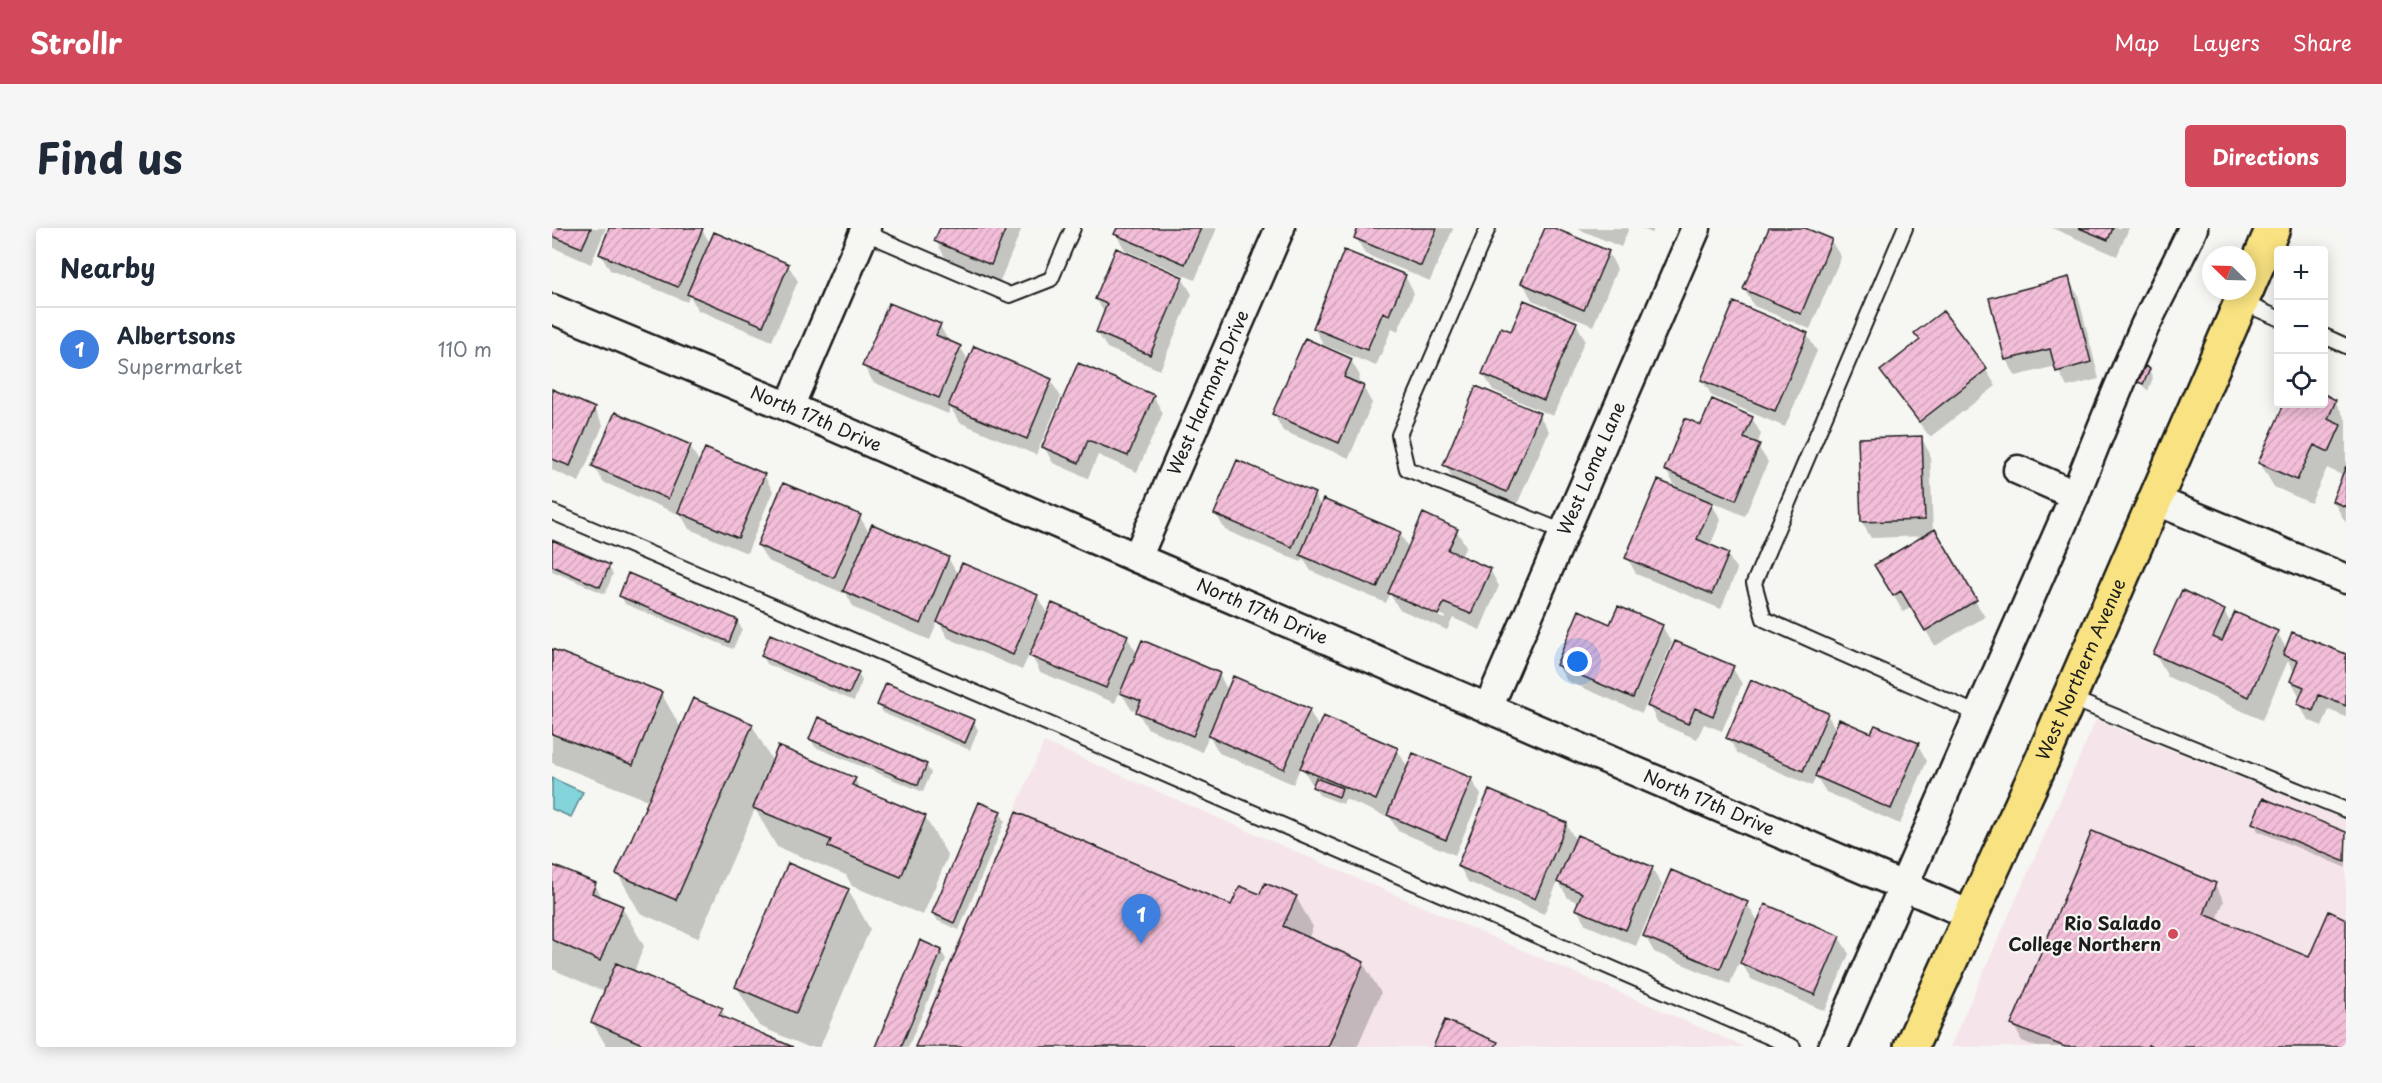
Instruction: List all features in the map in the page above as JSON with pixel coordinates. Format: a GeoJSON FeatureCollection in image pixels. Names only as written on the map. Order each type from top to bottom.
{"type":"FeatureCollection","features":[{"type":"Feature","properties":{"kind":"main road","name":"West Northern Avenue"},"geometry":{"type":"LineString","coordinates":[[2256,268],[2273,228]]}},
{"type":"Feature","properties":{"kind":"main road","name":"West Northern Avenue"},"geometry":{"type":"LineString","coordinates":[[1911,1047],[2070,698],[2242,300]]}},
{"type":"Feature","properties":{"kind":"street","name":"West Harmont Drive"},"geometry":{"type":"LineString","coordinates":[[1137,558],[1280,228]]}},
{"type":"Feature","properties":{"kind":"street","name":"West Loma Lane"},"geometry":{"type":"LineString","coordinates":[[1488,708],[1696,228]]}},
{"type":"Feature","properties":{"kind":"street"},"geometry":{"type":"LineString","coordinates":[[1833,1047],[1980,715],[2141,335],[2193,228]]}},
{"type":"Feature","properties":{"kind":"street"},"geometry":{"type":"LineString","coordinates":[[789,406],[861,229]]}},
{"type":"Feature","properties":{"kind":"street","name":"North 17th Drive"},"geometry":{"type":"LineString","coordinates":[[552,309],[789,406],[1137,558],[1973,915]]}},
{"type":"Feature","properties":{"kind":"street"},"geometry":{"type":"LineString","coordinates":[[2018,470],[2075,495]]}},
{"type":"Feature","properties":{"kind":"street"},"geometry":{"type":"LineString","coordinates":[[2155,500],[2346,579]]}},
{"type":"Feature","properties":{"kind":"lane"},"geometry":{"type":"LineString","coordinates":[[861,229],[1010,295],[1051,279],[1073,228]]}},
{"type":"Feature","properties":{"kind":"lane"},"geometry":{"type":"LineString","coordinates":[[1488,228],[1398,435],[1407,469],[1564,532]]}},
{"type":"Feature","properties":{"kind":"lane"},"geometry":{"type":"LineString","coordinates":[[1905,228],[1754,583],[1764,620],[1980,715]]}},
{"type":"Feature","properties":{"kind":"lane"},"geometry":{"type":"LineString","coordinates":[[2253,300],[2274,315]]}},
{"type":"Feature","properties":{"kind":"lane"},"geometry":{"type":"LineString","coordinates":[[2328,338],[2346,345]]}},
{"type":"Feature","properties":{"kind":"lane"},"geometry":{"type":"LineString","coordinates":[[552,513],[1049,724],[1792,1047]]}},
{"type":"Feature","properties":{"kind":"lane"},"geometry":{"type":"LineString","coordinates":[[2070,698],[2346,810]]}},
{"type":"Feature","properties":{"kind":"shaded area","name":"Rio Salado College Northern"},"geometry":{"type":"Polygon","coordinates":[[[2096,720],[2346,820],[2346,1047],[1950,1047],[2096,720]]]}},
{"type":"Feature","properties":{"kind":"shaded area"},"geometry":{"type":"Polygon","coordinates":[[[1044,742],[1745,1047],[913,1047],[1044,742]]]}},
{"type":"Feature","properties":{"kind":"water"},"geometry":{"type":"Polygon","coordinates":[[[552,778],[583,792],[571,817],[552,809],[552,778]]]}},
{"type":"Feature","properties":{"kind":"building"},"geometry":{"type":"Polygon","coordinates":[[[552,228],[591,228],[582,248],[552,236],[552,228]]]}},
{"type":"Feature","properties":{"kind":"building"},"geometry":{"type":"Polygon","coordinates":[[[609,228],[703,228],[678,287],[599,254],[609,228]]]}},
{"type":"Feature","properties":{"kind":"building"},"geometry":{"type":"Polygon","coordinates":[[[940,228],[1006,228],[991,265],[934,241],[940,228]]]}},
{"type":"Feature","properties":{"kind":"building"},"geometry":{"type":"Polygon","coordinates":[[[1117,228],[1201,228],[1185,264],[1114,234],[1117,228]]]}},
{"type":"Feature","properties":{"kind":"building"},"geometry":{"type":"Polygon","coordinates":[[[1358,228],[1437,228],[1421,266],[1354,238],[1358,228]]]}},
{"type":"Feature","properties":{"kind":"building"},"geometry":{"type":"Polygon","coordinates":[[[1545,228],[1554,228],[1609,251],[1584,310],[1521,283],[1545,228]]]}},
{"type":"Feature","properties":{"kind":"building"},"geometry":{"type":"Polygon","coordinates":[[[1769,228],[1805,228],[1832,239],[1801,314],[1743,289],[1769,228]]]}},
{"type":"Feature","properties":{"kind":"building"},"geometry":{"type":"Polygon","coordinates":[[[2079,228],[2113,228],[2108,240],[2079,228]]]}},
{"type":"Feature","properties":{"kind":"building"},"geometry":{"type":"Polygon","coordinates":[[[714,232],[789,264],[763,326],[687,294],[714,232]]]}},
{"type":"Feature","properties":{"kind":"building"},"geometry":{"type":"Polygon","coordinates":[[[1116,248],[1183,277],[1150,355],[1096,332],[1107,304],[1095,299],[1116,248]]]}},
{"type":"Feature","properties":{"kind":"building"},"geometry":{"type":"Polygon","coordinates":[[[1344,250],[1406,275],[1389,315],[1383,312],[1367,350],[1313,328],[1344,250]]]}},
{"type":"Feature","properties":{"kind":"building"},"geometry":{"type":"Polygon","coordinates":[[[2069,277],[2091,362],[2056,372],[2050,349],[2005,360],[1989,298],[2069,277]]]}},
{"type":"Feature","properties":{"kind":"building"},"geometry":{"type":"Polygon","coordinates":[[[1524,300],[1577,322],[1544,400],[1482,374],[1501,327],[1511,331],[1524,300]]]}},
{"type":"Feature","properties":{"kind":"building"},"geometry":{"type":"Polygon","coordinates":[[[1734,302],[1808,333],[1775,411],[1701,380],[1734,302]]]}},
{"type":"Feature","properties":{"kind":"building"},"geometry":{"type":"Polygon","coordinates":[[[889,303],[941,324],[936,335],[961,346],[939,398],[862,366],[889,303]]]}},
{"type":"Feature","properties":{"kind":"building"},"geometry":{"type":"Polygon","coordinates":[[[1943,311],[1987,369],[1919,422],[1880,371],[1920,340],[1914,333],[1943,311]]]}},
{"type":"Feature","properties":{"kind":"building"},"geometry":{"type":"Polygon","coordinates":[[[1305,338],[1352,359],[1344,377],[1364,386],[1339,443],[1272,414],[1305,338]]]}},
{"type":"Feature","properties":{"kind":"building"},"geometry":{"type":"Polygon","coordinates":[[[974,346],[1052,379],[1027,439],[948,406],[974,346]]]}},
{"type":"Feature","properties":{"kind":"building"},"geometry":{"type":"Polygon","coordinates":[[[1078,363],[1154,395],[1128,456],[1088,440],[1079,463],[1042,447],[1078,363]]]}},
{"type":"Feature","properties":{"kind":"building"},"geometry":{"type":"Polygon","coordinates":[[[2145,366],[2150,369],[2143,384],[2138,382],[2145,366]]]}},
{"type":"Feature","properties":{"kind":"building"},"geometry":{"type":"Polygon","coordinates":[[[1476,386],[1540,413],[1507,492],[1443,465],[1476,386]]]}},
{"type":"Feature","properties":{"kind":"building"},"geometry":{"type":"Polygon","coordinates":[[[552,389],[595,408],[570,466],[552,459],[552,389]]]}},
{"type":"Feature","properties":{"kind":"building"},"geometry":{"type":"Polygon","coordinates":[[[2328,396],[2336,400],[2328,419],[2341,425],[2329,452],[2314,445],[2297,480],[2258,463],[2282,408],[2328,408],[2328,396]]]}},
{"type":"Feature","properties":{"kind":"building"},"geometry":{"type":"Polygon","coordinates":[[[1712,399],[1753,417],[1744,438],[1760,444],[1736,500],[1664,470],[1685,418],[1701,425],[1712,399]]]}},
{"type":"Feature","properties":{"kind":"building"},"geometry":{"type":"Polygon","coordinates":[[[615,412],[691,445],[668,499],[592,466],[615,412]]]}},
{"type":"Feature","properties":{"kind":"building"},"geometry":{"type":"Polygon","coordinates":[[[1922,436],[1925,520],[1861,522],[1858,438],[1922,436]]]}},
{"type":"Feature","properties":{"kind":"building"},"geometry":{"type":"Polygon","coordinates":[[[705,448],[765,474],[738,538],[678,512],[705,448]]]}},
{"type":"Feature","properties":{"kind":"building"},"geometry":{"type":"Polygon","coordinates":[[[1237,460],[1315,493],[1292,547],[1214,514],[1237,460]]]}},
{"type":"Feature","properties":{"kind":"building"},"geometry":{"type":"Polygon","coordinates":[[[2346,466],[2346,507],[2332,501],[2346,466]]]}},
{"type":"Feature","properties":{"kind":"building"},"geometry":{"type":"Polygon","coordinates":[[[1658,480],[1713,503],[1697,539],[1729,553],[1712,594],[1625,558],[1658,480]]]}},
{"type":"Feature","properties":{"kind":"building"},"geometry":{"type":"Polygon","coordinates":[[[783,483],[861,515],[834,578],[757,545],[783,483]]]}},
{"type":"Feature","properties":{"kind":"building"},"geometry":{"type":"Polygon","coordinates":[[[1323,499],[1401,532],[1377,588],[1300,555],[1323,499]]]}},
{"type":"Feature","properties":{"kind":"building"},"geometry":{"type":"Polygon","coordinates":[[[1423,513],[1458,529],[1448,550],[1491,569],[1471,614],[1444,603],[1438,615],[1388,593],[1423,513]]]}},
{"type":"Feature","properties":{"kind":"building"},"geometry":{"type":"Polygon","coordinates":[[[872,524],[949,557],[921,624],[843,591],[872,524]]]}},
{"type":"Feature","properties":{"kind":"building"},"geometry":{"type":"Polygon","coordinates":[[[1935,529],[1977,600],[1925,631],[1901,591],[1893,596],[1874,565],[1935,529]]]}},
{"type":"Feature","properties":{"kind":"building"},"geometry":{"type":"Polygon","coordinates":[[[552,540],[610,565],[600,587],[552,566],[552,540]]]}},
{"type":"Feature","properties":{"kind":"building"},"geometry":{"type":"Polygon","coordinates":[[[962,563],[1038,595],[1013,655],[937,622],[962,563]]]}},
{"type":"Feature","properties":{"kind":"building"},"geometry":{"type":"Polygon","coordinates":[[[628,573],[738,620],[729,642],[619,596],[628,573]]]}},
{"type":"Feature","properties":{"kind":"building"},"geometry":{"type":"Polygon","coordinates":[[[2182,590],[2225,610],[2213,637],[2222,641],[2235,612],[2278,631],[2249,697],[2153,654],[2182,590]]]}},
{"type":"Feature","properties":{"kind":"building"},"geometry":{"type":"Polygon","coordinates":[[[1052,603],[1128,635],[1106,688],[1029,656],[1052,603]]]}},
{"type":"Feature","properties":{"kind":"building"},"geometry":{"type":"Polygon","coordinates":[[[1618,606],[1663,625],[1633,698],[1556,665],[1579,610],[1610,624],[1618,606]]]}},
{"type":"Feature","properties":{"kind":"building"},"geometry":{"type":"Polygon","coordinates":[[[2292,632],[2346,654],[2346,706],[2319,695],[2313,711],[2297,704],[2304,687],[2290,681],[2298,661],[2283,655],[2292,632]]]}},
{"type":"Feature","properties":{"kind":"building"},"geometry":{"type":"Polygon","coordinates":[[[770,634],[859,672],[849,694],[761,656],[770,634]]]}},
{"type":"Feature","properties":{"kind":"building"},"geometry":{"type":"Polygon","coordinates":[[[1142,640],[1220,673],[1193,736],[1136,712],[1141,701],[1120,693],[1142,640]]]}},
{"type":"Feature","properties":{"kind":"building"},"geometry":{"type":"Polygon","coordinates":[[[1675,641],[1734,666],[1713,716],[1695,708],[1688,724],[1647,706],[1675,641]]]}},
{"type":"Feature","properties":{"kind":"building"},"geometry":{"type":"Polygon","coordinates":[[[552,649],[662,692],[633,765],[552,734],[552,649]]]}},
{"type":"Feature","properties":{"kind":"building"},"geometry":{"type":"Polygon","coordinates":[[[1233,676],[1310,709],[1284,769],[1208,736],[1233,676]]]}},
{"type":"Feature","properties":{"kind":"building"},"geometry":{"type":"Polygon","coordinates":[[[1751,680],[1828,713],[1803,771],[1726,738],[1751,680]]]}},
{"type":"Feature","properties":{"kind":"building"},"geometry":{"type":"Polygon","coordinates":[[[886,683],[975,720],[965,743],[877,705],[886,683]]]}},
{"type":"Feature","properties":{"kind":"building"},"geometry":{"type":"Polygon","coordinates":[[[693,698],[753,724],[676,900],[616,874],[693,698]]]}},
{"type":"Feature","properties":{"kind":"building"},"geometry":{"type":"Polygon","coordinates":[[[1323,716],[1398,748],[1376,800],[1300,768],[1323,716]]]}},
{"type":"Feature","properties":{"kind":"building"},"geometry":{"type":"Polygon","coordinates":[[[818,717],[927,764],[918,785],[809,739],[818,717]]]}},
{"type":"Feature","properties":{"kind":"building"},"geometry":{"type":"Polygon","coordinates":[[[1839,719],[1871,733],[1875,725],[1919,743],[1891,809],[1815,776],[1839,719]]]}},
{"type":"Feature","properties":{"kind":"building"},"geometry":{"type":"Polygon","coordinates":[[[778,746],[856,778],[852,785],[926,816],[901,877],[828,847],[831,840],[753,808],[778,746]]]}},
{"type":"Feature","properties":{"kind":"building"},"geometry":{"type":"Polygon","coordinates":[[[1413,753],[1472,778],[1446,840],[1387,815],[1413,753]]]}},
{"type":"Feature","properties":{"kind":"building"},"geometry":{"type":"Polygon","coordinates":[[[1316,778],[1342,788],[1339,797],[1312,787],[1316,778]]]}},
{"type":"Feature","properties":{"kind":"building"},"geometry":{"type":"Polygon","coordinates":[[[1489,790],[1567,823],[1535,899],[1457,866],[1489,790]]]}},
{"type":"Feature","properties":{"kind":"building"},"geometry":{"type":"Polygon","coordinates":[[[2263,798],[2346,832],[2345,862],[2252,823],[2263,798]]]}},
{"type":"Feature","properties":{"kind":"building"},"geometry":{"type":"Polygon","coordinates":[[[979,802],[1001,811],[954,923],[932,913],[979,802]]]}},
{"type":"Feature","properties":{"kind":"building"},"geometry":{"type":"Polygon","coordinates":[[[1016,812],[1231,905],[1240,886],[1260,894],[1265,883],[1297,896],[1283,926],[1364,962],[1328,1047],[915,1047],[1016,812]]]}},
{"type":"Feature","properties":{"kind":"building"},"geometry":{"type":"Polygon","coordinates":[[[2092,831],[2216,883],[2204,914],[2309,957],[2329,911],[2346,919],[2346,1047],[2152,1047],[2148,1045],[2148,1047],[2065,1047],[2011,1025],[2092,831]]]}},
{"type":"Feature","properties":{"kind":"building"},"geometry":{"type":"Polygon","coordinates":[[[1577,835],[1653,867],[1626,930],[1575,909],[1582,893],[1557,882],[1577,835]]]}},
{"type":"Feature","properties":{"kind":"building"},"geometry":{"type":"Polygon","coordinates":[[[788,863],[849,889],[796,1013],[735,987],[788,863]]]}},
{"type":"Feature","properties":{"kind":"building"},"geometry":{"type":"Polygon","coordinates":[[[552,865],[596,883],[592,893],[623,906],[600,961],[552,940],[552,865]]]}},
{"type":"Feature","properties":{"kind":"building"},"geometry":{"type":"Polygon","coordinates":[[[1671,870],[1748,902],[1720,969],[1643,936],[1671,870]]]}},
{"type":"Feature","properties":{"kind":"building"},"geometry":{"type":"Polygon","coordinates":[[[1765,904],[1840,936],[1815,995],[1740,963],[1765,904]]]}},
{"type":"Feature","properties":{"kind":"building"},"geometry":{"type":"Polygon","coordinates":[[[920,940],[942,950],[901,1047],[875,1047],[920,940]]]}},
{"type":"Feature","properties":{"kind":"building"},"geometry":{"type":"Polygon","coordinates":[[[616,963],[723,1008],[719,1015],[793,1047],[649,1047],[591,1022],[616,963]]]}},
{"type":"Feature","properties":{"kind":"building"},"geometry":{"type":"Polygon","coordinates":[[[1445,1020],[1498,1042],[1495,1047],[1433,1047],[1445,1020]]]}},
{"type":"Feature","properties":{"kind":"place","name":"Rio Salado College Northern"},"geometry":{"type":"Point","coordinates":[2173,934]}},
{"type":"Feature","properties":{"kind":"place","name":"Albertsons"},"geometry":{"type":"Point","coordinates":[1141,944]}}]}
